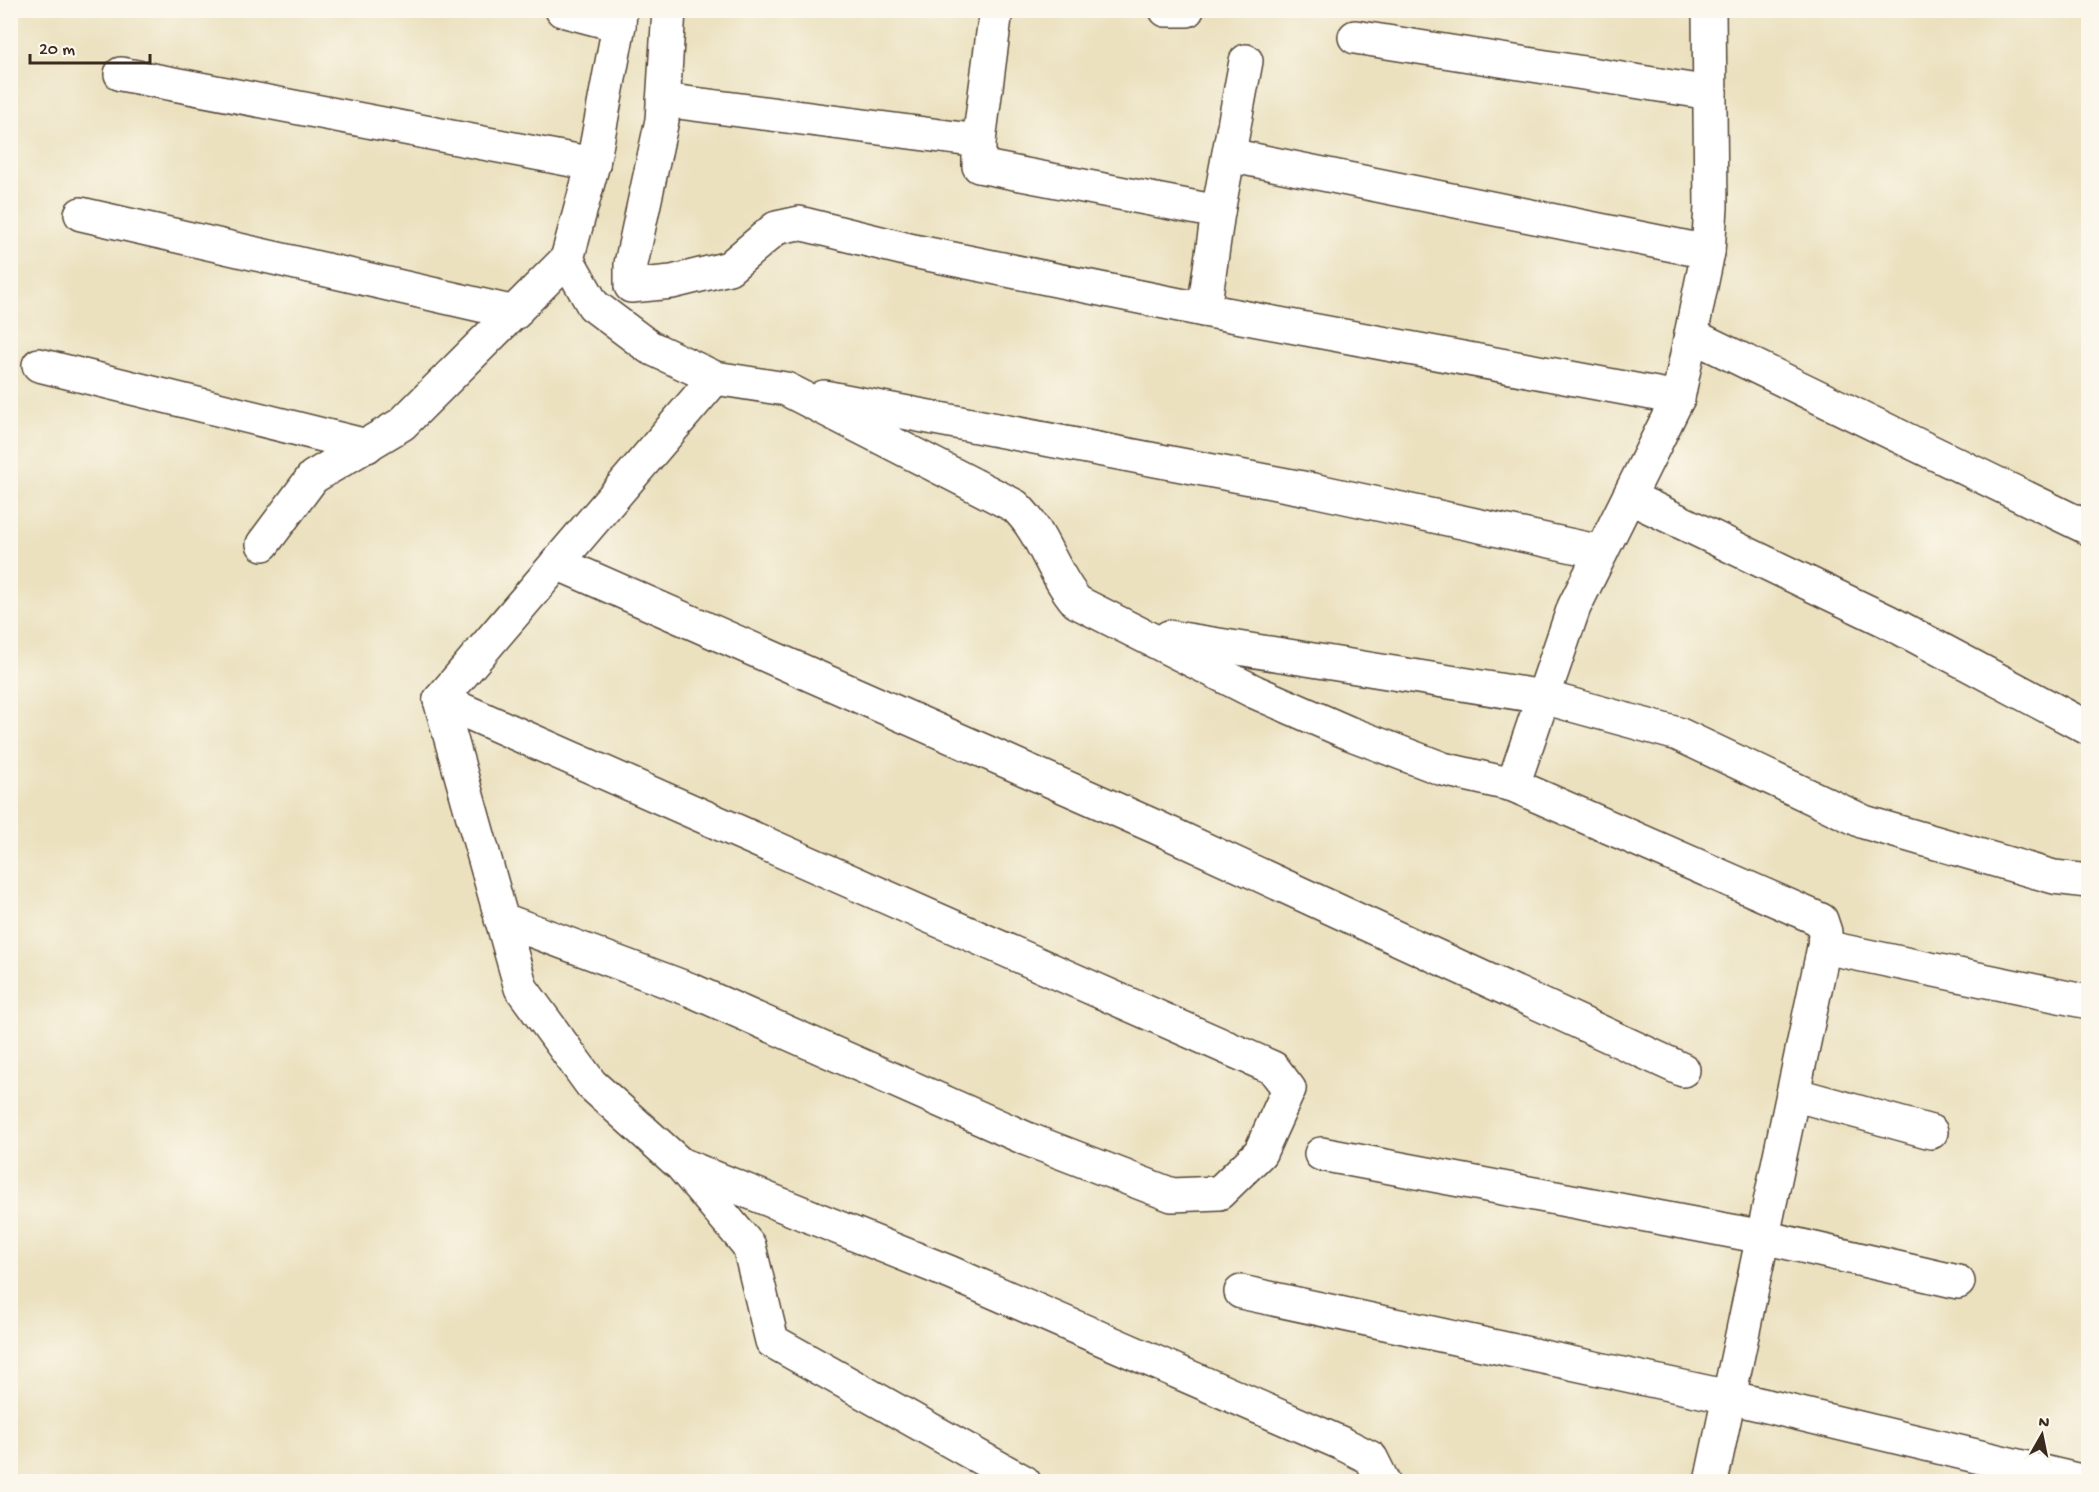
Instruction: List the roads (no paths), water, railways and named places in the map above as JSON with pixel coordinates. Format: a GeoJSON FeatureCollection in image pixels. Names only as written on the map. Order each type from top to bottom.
{"type":"FeatureCollection","features":[{"type":"Feature","properties":{"kind":"street"},"geometry":{"type":"LineString","coordinates":[[263,544],[313,477],[402,424],[567,260],[593,164],[620,18],[562,10]]}},
{"type":"Feature","properties":{"kind":"street"},"geometry":{"type":"LineString","coordinates":[[631,286],[631,264],[662,120],[669,10]]}},
{"type":"Feature","properties":{"kind":"street"},"geometry":{"type":"LineString","coordinates":[[996,10],[979,141],[979,166],[1218,212]]}},
{"type":"Feature","properties":{"kind":"street"},"geometry":{"type":"LineString","coordinates":[[1166,10],[1187,10]]}},
{"type":"Feature","properties":{"kind":"street"},"geometry":{"type":"LineString","coordinates":[[1513,785],[1574,608],[1678,398],[1708,252],[1711,207],[1707,37],[1709,10]]}},
{"type":"Feature","properties":{"kind":"street"},"geometry":{"type":"LineString","coordinates":[[1355,37],[1710,93]]}},
{"type":"Feature","properties":{"kind":"street"},"geometry":{"type":"LineString","coordinates":[[1204,310],[1218,212],[1246,61]]}},
{"type":"Feature","properties":{"kind":"street"},"geometry":{"type":"LineString","coordinates":[[120,74],[593,164]]}},
{"type":"Feature","properties":{"kind":"street"},"geometry":{"type":"LineString","coordinates":[[663,100],[979,141]]}},
{"type":"Feature","properties":{"kind":"street"},"geometry":{"type":"LineString","coordinates":[[1229,155],[1708,252]]}},
{"type":"Feature","properties":{"kind":"street"},"geometry":{"type":"LineString","coordinates":[[81,214],[514,313]]}},
{"type":"Feature","properties":{"kind":"street"},"geometry":{"type":"LineString","coordinates":[[593,305],[631,286],[672,282],[729,268],[776,228],[799,223],[913,251],[1204,310],[1678,398]]}},
{"type":"Feature","properties":{"kind":"street"},"geometry":{"type":"LineString","coordinates":[[567,260],[593,305],[649,347],[715,378],[786,389],[1313,490],[1601,552]]}},
{"type":"Feature","properties":{"kind":"street"},"geometry":{"type":"LineString","coordinates":[[1691,335],[2088,528]]}},
{"type":"Feature","properties":{"kind":"street"},"geometry":{"type":"LineString","coordinates":[[39,365],[367,446]]}},
{"type":"Feature","properties":{"kind":"street"},"geometry":{"type":"LineString","coordinates":[[440,700],[715,378]]}},
{"type":"Feature","properties":{"kind":"street"},"geometry":{"type":"LineString","coordinates":[[786,389],[1015,506],[1027,517],[1068,591],[1077,602],[1255,692],[1349,733],[1443,769],[1513,785],[1821,920],[1825,932],[1824,947],[1711,1482]]}},
{"type":"Feature","properties":{"kind":"street"},"geometry":{"type":"LineString","coordinates":[[1629,497],[1887,621],[2088,728]]}},
{"type":"Feature","properties":{"kind":"street"},"geometry":{"type":"LineString","coordinates":[[556,563],[1156,827],[1683,1070]]}},
{"type":"Feature","properties":{"kind":"street"},"geometry":{"type":"LineString","coordinates":[[1137,632],[1543,697],[1678,734],[1864,822],[2054,878],[2088,881]]}},
{"type":"Feature","properties":{"kind":"street"},"geometry":{"type":"LineString","coordinates":[[440,700],[1273,1068],[1289,1089],[1260,1153],[1218,1192],[1172,1195],[1027,1139],[691,990],[501,920]]}},
{"type":"Feature","properties":{"kind":"street"},"geometry":{"type":"LineString","coordinates":[[440,700],[521,988],[591,1084],[681,1165],[749,1246],[772,1341],[1024,1482]]}},
{"type":"Feature","properties":{"kind":"street"},"geometry":{"type":"LineString","coordinates":[[1824,947],[2088,1002]]}},
{"type":"Feature","properties":{"kind":"street"},"geometry":{"type":"LineString","coordinates":[[1793,1094],[1930,1132]]}},
{"type":"Feature","properties":{"kind":"street"},"geometry":{"type":"LineString","coordinates":[[1321,1154],[1763,1238],[1958,1282]]}},
{"type":"Feature","properties":{"kind":"street"},"geometry":{"type":"LineString","coordinates":[[681,1165],[951,1273],[1343,1444],[1371,1458],[1383,1482]]}},
{"type":"Feature","properties":{"kind":"street"},"geometry":{"type":"LineString","coordinates":[[1240,1292],[1729,1397],[2085,1482]]}}]}
